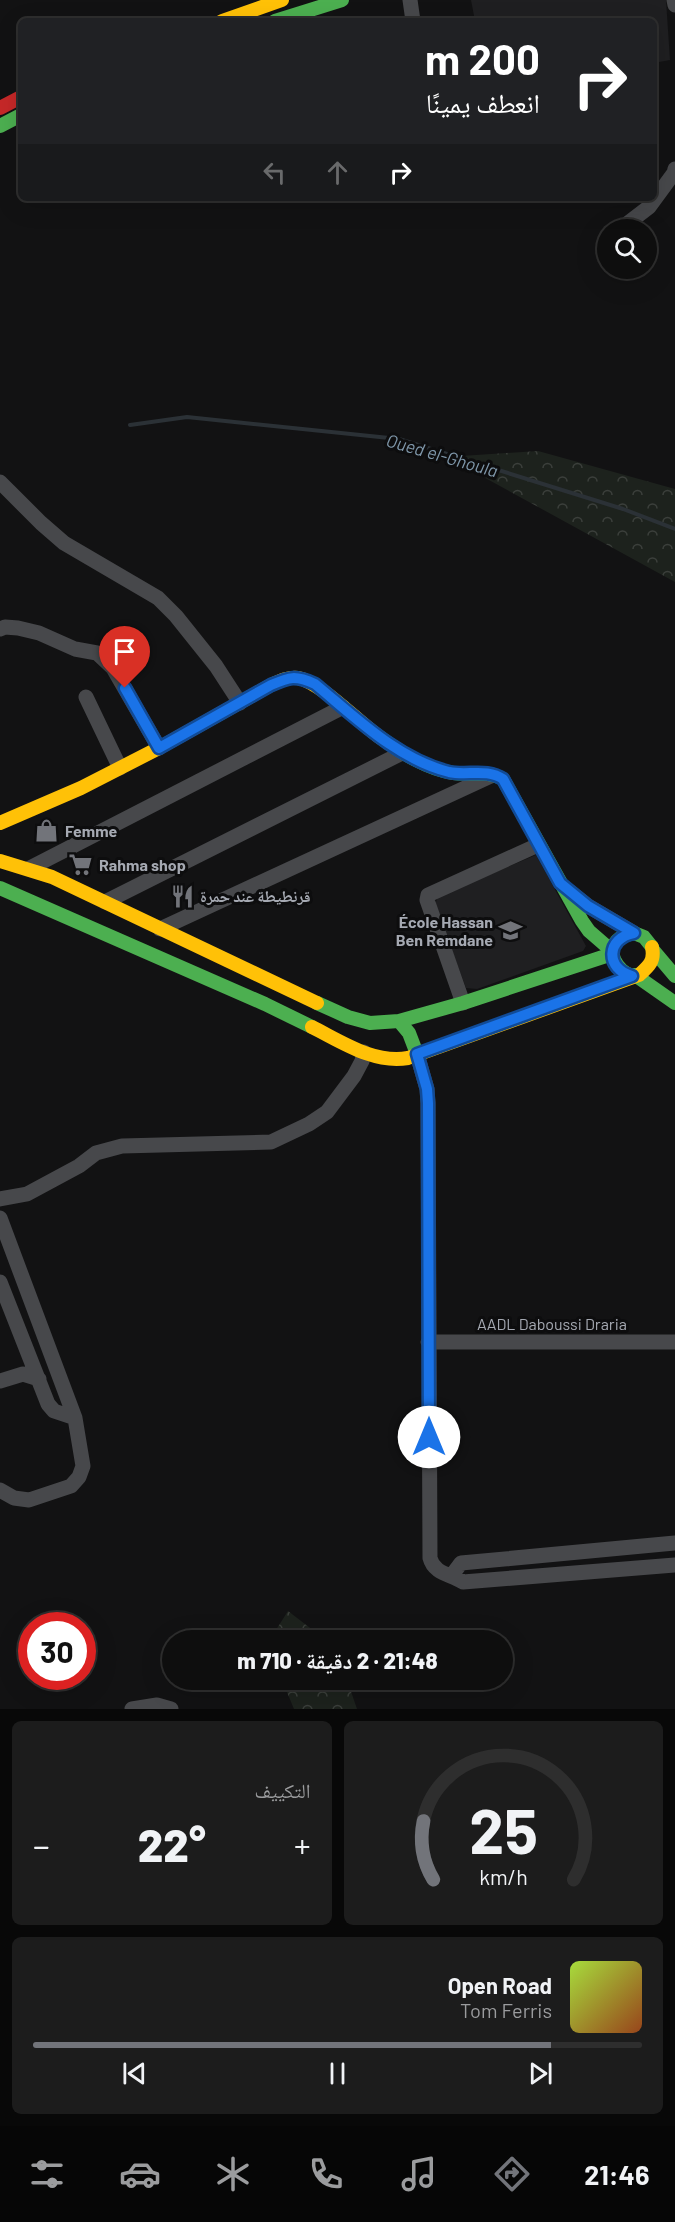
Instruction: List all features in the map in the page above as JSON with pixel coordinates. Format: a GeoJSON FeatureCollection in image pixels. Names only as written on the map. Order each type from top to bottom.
{"type":"FeatureCollection","features":[{"type":"Feature","properties":{"kind":"street"},"geometry":{"type":"LineString","coordinates":[[231,18],[282,0]]}},
{"type":"Feature","properties":{"kind":"street"},"geometry":{"type":"LineString","coordinates":[[285,18],[342,0]]}},
{"type":"Feature","properties":{"kind":"street"},"geometry":{"type":"LineString","coordinates":[[410,0],[413,18]]}},
{"type":"Feature","properties":{"kind":"street"},"geometry":{"type":"LineString","coordinates":[[675,0],[675,5]]}},
{"type":"Feature","properties":{"kind":"street"},"geometry":{"type":"LineString","coordinates":[[0,108],[18,99]]}},
{"type":"Feature","properties":{"kind":"street"},"geometry":{"type":"LineString","coordinates":[[0,126],[18,117]]}},
{"type":"Feature","properties":{"kind":"street"},"geometry":{"type":"LineString","coordinates":[[657,196],[675,169]]}},
{"type":"Feature","properties":{"kind":"street"},"geometry":{"type":"LineString","coordinates":[[633,219],[653,201]]}},
{"type":"Feature","properties":{"kind":"street"},"geometry":{"type":"LineString","coordinates":[[0,482],[40,523],[64,543],[158,598],[176,616],[216,666],[240,703]]}},
{"type":"Feature","properties":{"kind":"street"},"geometry":{"type":"LineString","coordinates":[[0,629],[18,628],[39,633],[75,649],[97,653],[113,668],[159,748]]}},
{"type":"Feature","properties":{"kind":"street"},"geometry":{"type":"LineString","coordinates":[[0,823],[81,788],[290,678],[301,678],[315,684],[402,753],[450,772],[495,774],[503,779],[538,845],[586,926],[612,953]]}},
{"type":"Feature","properties":{"kind":"street"},"geometry":{"type":"LineString","coordinates":[[86,698],[120,768]]}},
{"type":"Feature","properties":{"kind":"street"},"geometry":{"type":"LineString","coordinates":[[30,868],[343,707]]}},
{"type":"Feature","properties":{"kind":"street"},"geometry":{"type":"LineString","coordinates":[[105,902],[402,753]]}},
{"type":"Feature","properties":{"kind":"street"},"geometry":{"type":"LineString","coordinates":[[160,929],[495,774]]}},
{"type":"Feature","properties":{"kind":"street"},"geometry":{"type":"LineString","coordinates":[[463,1003],[427,900],[428,895],[538,845]]}},
{"type":"Feature","properties":{"kind":"street"},"geometry":{"type":"LineString","coordinates":[[0,861],[30,868],[277,985],[348,1017],[370,1023],[399,1021],[463,1003],[612,953]]}},
{"type":"Feature","properties":{"kind":"street"},"geometry":{"type":"LineString","coordinates":[[560,883],[588,906],[646,938],[675,976]]}},
{"type":"Feature","properties":{"kind":"street"},"geometry":{"type":"LineString","coordinates":[[0,888],[265,1004],[376,1058],[397,1060],[646,971],[651,965],[653,950]]}},
{"type":"Feature","properties":{"kind":"street"},"geometry":{"type":"LineString","coordinates":[[634,933],[620,938],[612,953],[613,962],[618,969],[633,975],[675,1003]]}},
{"type":"Feature","properties":{"kind":"street"},"geometry":{"type":"LineString","coordinates":[[399,1021],[409,1033],[417,1054],[426,1082],[428,1103],[428,1342],[430,1558],[432,1565],[442,1573],[452,1575],[464,1582],[675,1565]]}},
{"type":"Feature","properties":{"kind":"street"},"geometry":{"type":"LineString","coordinates":[[0,1199],[27,1194],[79,1166],[96,1153],[122,1146],[271,1142],[309,1124],[327,1112],[354,1076],[362,1061],[365,1037],[370,1023]]}},
{"type":"Feature","properties":{"kind":"street"},"geometry":{"type":"LineString","coordinates":[[0,1218],[75,1418],[83,1466],[79,1477],[71,1486],[29,1500],[14,1498],[0,1490]]}},
{"type":"Feature","properties":{"kind":"street"},"geometry":{"type":"LineString","coordinates":[[0,1282],[48,1404],[54,1412],[75,1418]]}},
{"type":"Feature","properties":{"kind":"street","name":"AADL Daboussi Draria"},"geometry":{"type":"LineString","coordinates":[[428,1342],[675,1342]]}},
{"type":"Feature","properties":{"kind":"street"},"geometry":{"type":"LineString","coordinates":[[0,1381],[23,1374],[39,1379]]}},
{"type":"Feature","properties":{"kind":"street"},"geometry":{"type":"LineString","coordinates":[[452,1575],[461,1563],[675,1543]]}},
{"type":"Feature","properties":{"kind":"street"},"geometry":{"type":"LineString","coordinates":[[132,1709],[157,1705],[171,1709]]}},
{"type":"Feature","properties":{"kind":"shaded area"},"geometry":{"type":"Polygon","coordinates":[[[471,0],[666,0],[670,60],[657,62],[657,18],[474,18],[471,0]]]}},
{"type":"Feature","properties":{"kind":"shaded area","name":"École Hassan Ben Remdane"},"geometry":{"type":"Polygon","coordinates":[[[536,855],[586,946],[583,951],[477,989],[466,988],[435,905],[437,899],[441,895],[536,855]]]}},
{"type":"Feature","properties":{"kind":"green space"},"geometry":{"type":"Polygon","coordinates":[[[538,451],[675,489],[675,582],[447,457],[538,451]]]}},
{"type":"Feature","properties":{"kind":"green space"},"geometry":{"type":"Polygon","coordinates":[[[288,1611],[313,1630],[276,1630],[288,1611]]]}},
{"type":"Feature","properties":{"kind":"green space"},"geometry":{"type":"Polygon","coordinates":[[[286,1690],[350,1690],[357,1709],[294,1709],[286,1690]]]}},
{"type":"Feature","properties":{"kind":"waterway","name":"Oued el-Ghoula"},"geometry":{"type":"LineString","coordinates":[[130,425],[187,417],[399,439],[623,509],[675,529]]}},
{"type":"Feature","properties":{"kind":"traffic: fast"},"geometry":{"type":"LineString","coordinates":[[285,18],[342,0]]}},
{"type":"Feature","properties":{"kind":"traffic: fast"},"geometry":{"type":"LineString","coordinates":[[0,126],[18,117]]}},
{"type":"Feature","properties":{"kind":"traffic: fast"},"geometry":{"type":"LineString","coordinates":[[381,738],[406,755],[434,768],[453,773],[491,775],[503,779],[582,921],[589,931],[612,951]]}},
{"type":"Feature","properties":{"kind":"traffic: fast"},"geometry":{"type":"LineString","coordinates":[[0,888],[265,1004],[312,1027]]}},
{"type":"Feature","properties":{"kind":"traffic: fast"},"geometry":{"type":"LineString","coordinates":[[632,976],[622,970],[614,960],[615,943],[621,937],[634,933],[644,937],[652,947]]}},
{"type":"Feature","properties":{"kind":"traffic: fast"},"geometry":{"type":"LineString","coordinates":[[653,950],[675,976]]}},
{"type":"Feature","properties":{"kind":"traffic: fast"},"geometry":{"type":"LineString","coordinates":[[317,1003],[348,1017],[370,1023],[399,1021],[463,1003],[612,954]]}},
{"type":"Feature","properties":{"kind":"traffic: fast"},"geometry":{"type":"LineString","coordinates":[[635,975],[675,1003]]}},
{"type":"Feature","properties":{"kind":"traffic: fast"},"geometry":{"type":"LineString","coordinates":[[399,1021],[409,1033],[417,1054]]}},
{"type":"Feature","properties":{"kind":"traffic: slow"},"geometry":{"type":"LineString","coordinates":[[231,18],[282,0]]}},
{"type":"Feature","properties":{"kind":"traffic: slow"},"geometry":{"type":"LineString","coordinates":[[0,823],[81,788],[159,748],[271,685],[287,679],[298,678],[318,687],[381,738]]}},
{"type":"Feature","properties":{"kind":"traffic: slow"},"geometry":{"type":"LineString","coordinates":[[0,861],[52,877],[317,1003]]}},
{"type":"Feature","properties":{"kind":"traffic: slow"},"geometry":{"type":"LineString","coordinates":[[312,1027],[371,1055],[395,1059],[408,1058],[639,975],[650,963],[653,956],[652,947]]}},
{"type":"Feature","properties":{"kind":"traffic: jam"},"geometry":{"type":"LineString","coordinates":[[0,108],[18,99]]}},
{"type":"Feature","properties":{"kind":"place","name":"Femme"},"geometry":{"type":"Point","coordinates":[47,831]}},
{"type":"Feature","properties":{"kind":"place","name":"Rahma shop"},"geometry":{"type":"Point","coordinates":[81,865]}},
{"type":"Feature","properties":{"kind":"place","name":"قرنطيطة عند حمرة"},"geometry":{"type":"Point","coordinates":[182,896]}},
{"type":"Feature","properties":{"kind":"place","name":"École Hassan Ben Remdane"},"geometry":{"type":"Point","coordinates":[511,931]}},
{"type":"Feature","properties":{"kind":"route"},"geometry":{"type":"LineString","coordinates":[[125,688],[159,748],[271,685],[290,678],[301,678],[315,684],[402,753],[450,772],[495,774],[503,779],[560,883],[588,906],[634,933],[620,938],[612,951],[613,962],[618,969],[632,976],[417,1054],[424,1075],[428,1103],[429,1437]]}}]}
